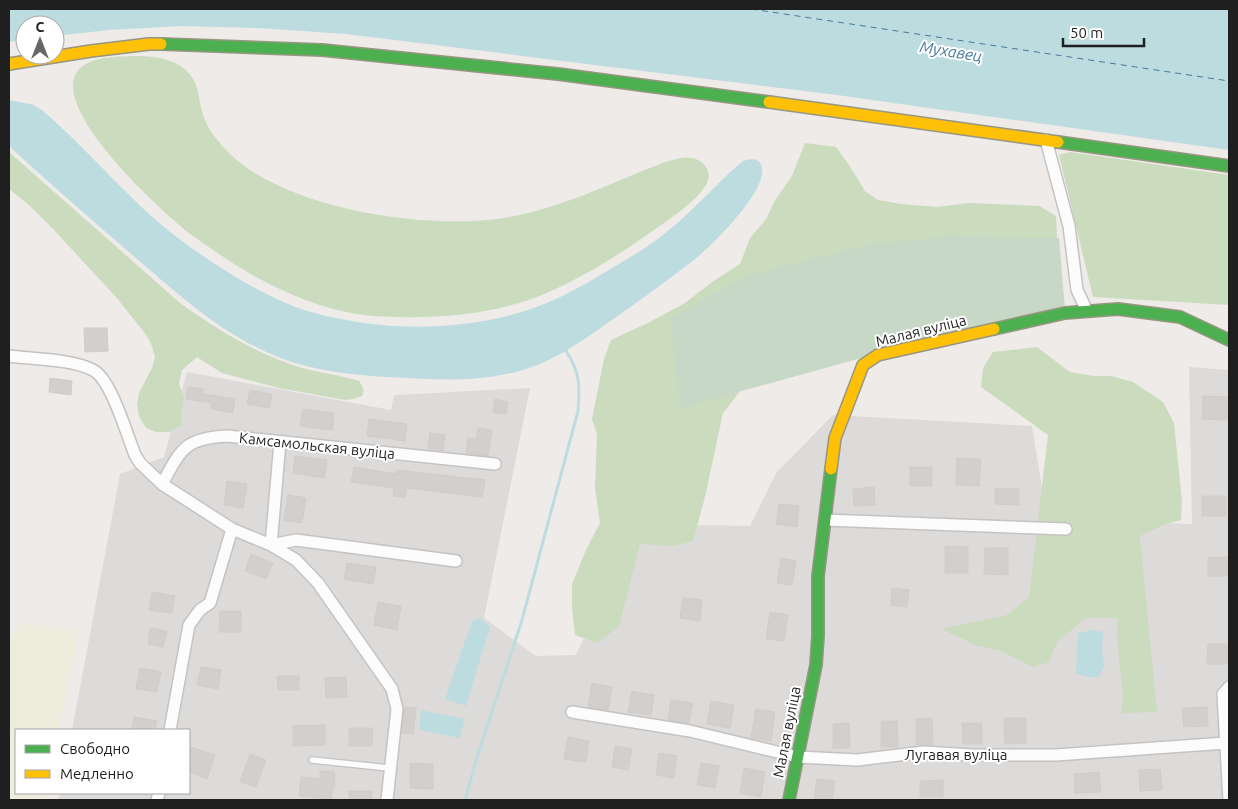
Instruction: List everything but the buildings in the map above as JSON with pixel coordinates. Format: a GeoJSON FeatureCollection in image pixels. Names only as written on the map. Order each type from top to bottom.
{"type":"FeatureCollection","features":[{"type":"Feature","properties":{"kind":"street"},"geometry":{"type":"LineString","coordinates":[[9,64],[150,44],[322,50],[558,74],[1229,166]]}},
{"type":"Feature","properties":{"kind":"street"},"geometry":{"type":"LineString","coordinates":[[1046,140],[1069,226],[1077,290],[1087,312]]}},
{"type":"Feature","properties":{"kind":"street","name":"Малая вуліца"},"geometry":{"type":"LineString","coordinates":[[789,800],[816,665],[818,576],[835,438],[863,364],[878,355],[1065,314],[1118,309],[1180,316],[1229,340]]}},
{"type":"Feature","properties":{"kind":"street"},"geometry":{"type":"LineString","coordinates":[[9,356],[73,364],[94,370],[112,394],[135,455],[140,463],[162,484],[232,529],[271,545],[296,560],[318,583],[392,689],[396,709],[386,800]]}},
{"type":"Feature","properties":{"kind":"street","name":"Камсамольская вуліца"},"geometry":{"type":"LineString","coordinates":[[162,484],[182,450],[198,440],[227,436],[495,464]]}},
{"type":"Feature","properties":{"kind":"street"},"geometry":{"type":"LineString","coordinates":[[271,545],[280,442]]}},
{"type":"Feature","properties":{"kind":"street"},"geometry":{"type":"LineString","coordinates":[[825,520],[1066,529]]}},
{"type":"Feature","properties":{"kind":"street"},"geometry":{"type":"LineString","coordinates":[[170,729],[189,625],[200,610],[210,603],[232,529]]}},
{"type":"Feature","properties":{"kind":"street"},"geometry":{"type":"LineString","coordinates":[[271,545],[296,540],[456,561]]}},
{"type":"Feature","properties":{"kind":"street"},"geometry":{"type":"LineString","coordinates":[[1229,687],[1222,694],[1229,800]]}},
{"type":"Feature","properties":{"kind":"street","name":"Лугавая вуліца"},"geometry":{"type":"LineString","coordinates":[[572,712],[690,731],[798,757],[856,760],[924,752],[973,755],[1056,755],[1226,743]]}},
{"type":"Feature","properties":{"kind":"lane"},"geometry":{"type":"LineString","coordinates":[[312,760],[389,768]]}},
{"type":"Feature","properties":{"kind":"shaded area"},"geometry":{"type":"Polygon","coordinates":[[[1189,367],[1229,370],[1229,800],[58,800],[60,794],[190,794],[190,729],[72,729],[120,474],[164,457],[187,372],[391,410],[394,395],[530,388],[484,618],[536,656],[576,655],[637,524],[750,526],[776,473],[833,415],[1032,426],[1047,519],[1192,524],[1189,367]]]}},
{"type":"Feature","properties":{"kind":"shaded area"},"geometry":{"type":"Polygon","coordinates":[[[24,623],[79,630],[59,729],[15,729],[15,794],[46,794],[44,800],[9,800],[9,638],[24,623]]]}},
{"type":"Feature","properties":{"kind":"green space"},"geometry":{"type":"Polygon","coordinates":[[[135,56],[171,61],[186,70],[196,85],[206,123],[213,134],[230,154],[255,173],[287,189],[322,202],[360,212],[437,221],[473,221],[504,218],[566,202],[678,158],[692,158],[701,161],[709,176],[701,192],[673,217],[587,273],[535,298],[501,308],[429,317],[374,316],[329,308],[285,292],[217,253],[193,236],[158,205],[109,154],[89,127],[76,101],[74,80],[86,64],[91,61],[110,57],[135,56]]]}},
{"type":"Feature","properties":{"kind":"green space"},"geometry":{"type":"Polygon","coordinates":[[[805,143],[836,147],[865,191],[878,200],[937,207],[968,203],[1039,206],[1056,216],[1060,306],[885,345],[741,390],[723,413],[705,497],[693,541],[674,546],[640,544],[619,626],[598,643],[575,635],[572,584],[600,523],[595,488],[597,434],[592,419],[604,359],[611,340],[685,303],[712,282],[740,264],[750,238],[766,219],[775,200],[792,176],[805,143]]]}},
{"type":"Feature","properties":{"kind":"green space"},"geometry":{"type":"Polygon","coordinates":[[[9,152],[180,303],[239,341],[269,356],[302,368],[359,381],[363,389],[362,396],[345,400],[279,388],[222,373],[197,357],[182,370],[179,384],[184,398],[181,413],[182,425],[169,432],[156,432],[146,428],[139,417],[137,404],[139,393],[152,368],[155,357],[152,346],[147,336],[116,297],[53,229],[29,205],[9,189],[9,152]]]}},
{"type":"Feature","properties":{"kind":"green space"},"geometry":{"type":"Polygon","coordinates":[[[1070,152],[1229,175],[1229,305],[1093,297],[1059,155],[1070,152]]]}},
{"type":"Feature","properties":{"kind":"green space"},"geometry":{"type":"Polygon","coordinates":[[[948,236],[1059,238],[1065,309],[912,344],[680,408],[670,318],[744,277],[867,245],[948,236]]]}},
{"type":"Feature","properties":{"kind":"green space"},"geometry":{"type":"Polygon","coordinates":[[[1037,347],[1070,372],[1093,376],[1111,376],[1133,382],[1163,402],[1174,423],[1182,501],[1181,520],[1163,525],[1140,536],[1157,712],[1121,713],[1123,697],[1117,638],[1118,618],[1086,618],[1057,642],[1049,662],[1033,667],[999,650],[978,646],[941,629],[1007,615],[1029,597],[1048,435],[981,387],[983,368],[993,352],[1037,347]]]}},
{"type":"Feature","properties":{"kind":"water","name":"Мухавец"},"geometry":{"type":"Polygon","coordinates":[[[9,9],[1229,9],[1229,150],[837,95],[346,34],[258,28],[181,26],[109,30],[65,35],[65,15],[15,15],[15,41],[9,42],[9,9]]]}},
{"type":"Feature","properties":{"kind":"water"},"geometry":{"type":"Polygon","coordinates":[[[9,100],[34,105],[43,111],[160,224],[193,249],[242,281],[277,299],[311,312],[338,319],[393,326],[422,327],[478,322],[505,317],[561,297],[651,244],[685,217],[743,161],[752,159],[758,161],[762,173],[758,186],[739,215],[694,260],[592,334],[571,348],[542,363],[510,373],[476,378],[425,379],[358,375],[309,367],[278,357],[239,338],[203,314],[152,272],[9,146],[9,100]]]}},
{"type":"Feature","properties":{"kind":"water"},"geometry":{"type":"Polygon","coordinates":[[[480,618],[490,627],[466,706],[445,699],[472,621],[480,618]]]}},
{"type":"Feature","properties":{"kind":"water"},"geometry":{"type":"Polygon","coordinates":[[[1092,630],[1103,632],[1102,654],[1105,664],[1099,677],[1076,674],[1078,633],[1092,630]]]}},
{"type":"Feature","properties":{"kind":"water"},"geometry":{"type":"Polygon","coordinates":[[[421,710],[465,719],[460,738],[419,730],[421,710]]]}},
{"type":"Feature","properties":{"kind":"waterway"},"geometry":{"type":"LineString","coordinates":[[465,800],[522,620],[578,411],[578,380],[574,366],[566,351]]}},
{"type":"Feature","properties":{"kind":"ferry route"},"geometry":{"type":"LineString","coordinates":[[751,9],[1229,81]]}},
{"type":"Feature","properties":{"kind":"traffic: fast"},"geometry":{"type":"LineString","coordinates":[[161,44],[322,50],[558,74],[769,102]]}},
{"type":"Feature","properties":{"kind":"traffic: fast"},"geometry":{"type":"LineString","coordinates":[[1058,142],[1229,166]]}},
{"type":"Feature","properties":{"kind":"traffic: fast"},"geometry":{"type":"LineString","coordinates":[[994,329],[1065,313],[1118,309],[1180,317],[1229,340]]}},
{"type":"Feature","properties":{"kind":"traffic: fast"},"geometry":{"type":"LineString","coordinates":[[789,800],[816,665],[818,576],[831,469]]}},
{"type":"Feature","properties":{"kind":"traffic: slow"},"geometry":{"type":"LineString","coordinates":[[9,64],[91,51],[161,44]]}},
{"type":"Feature","properties":{"kind":"traffic: slow"},"geometry":{"type":"LineString","coordinates":[[769,102],[1058,142]]}},
{"type":"Feature","properties":{"kind":"traffic: slow"},"geometry":{"type":"LineString","coordinates":[[831,469],[835,438],[863,365],[878,355],[994,329]]}}]}
